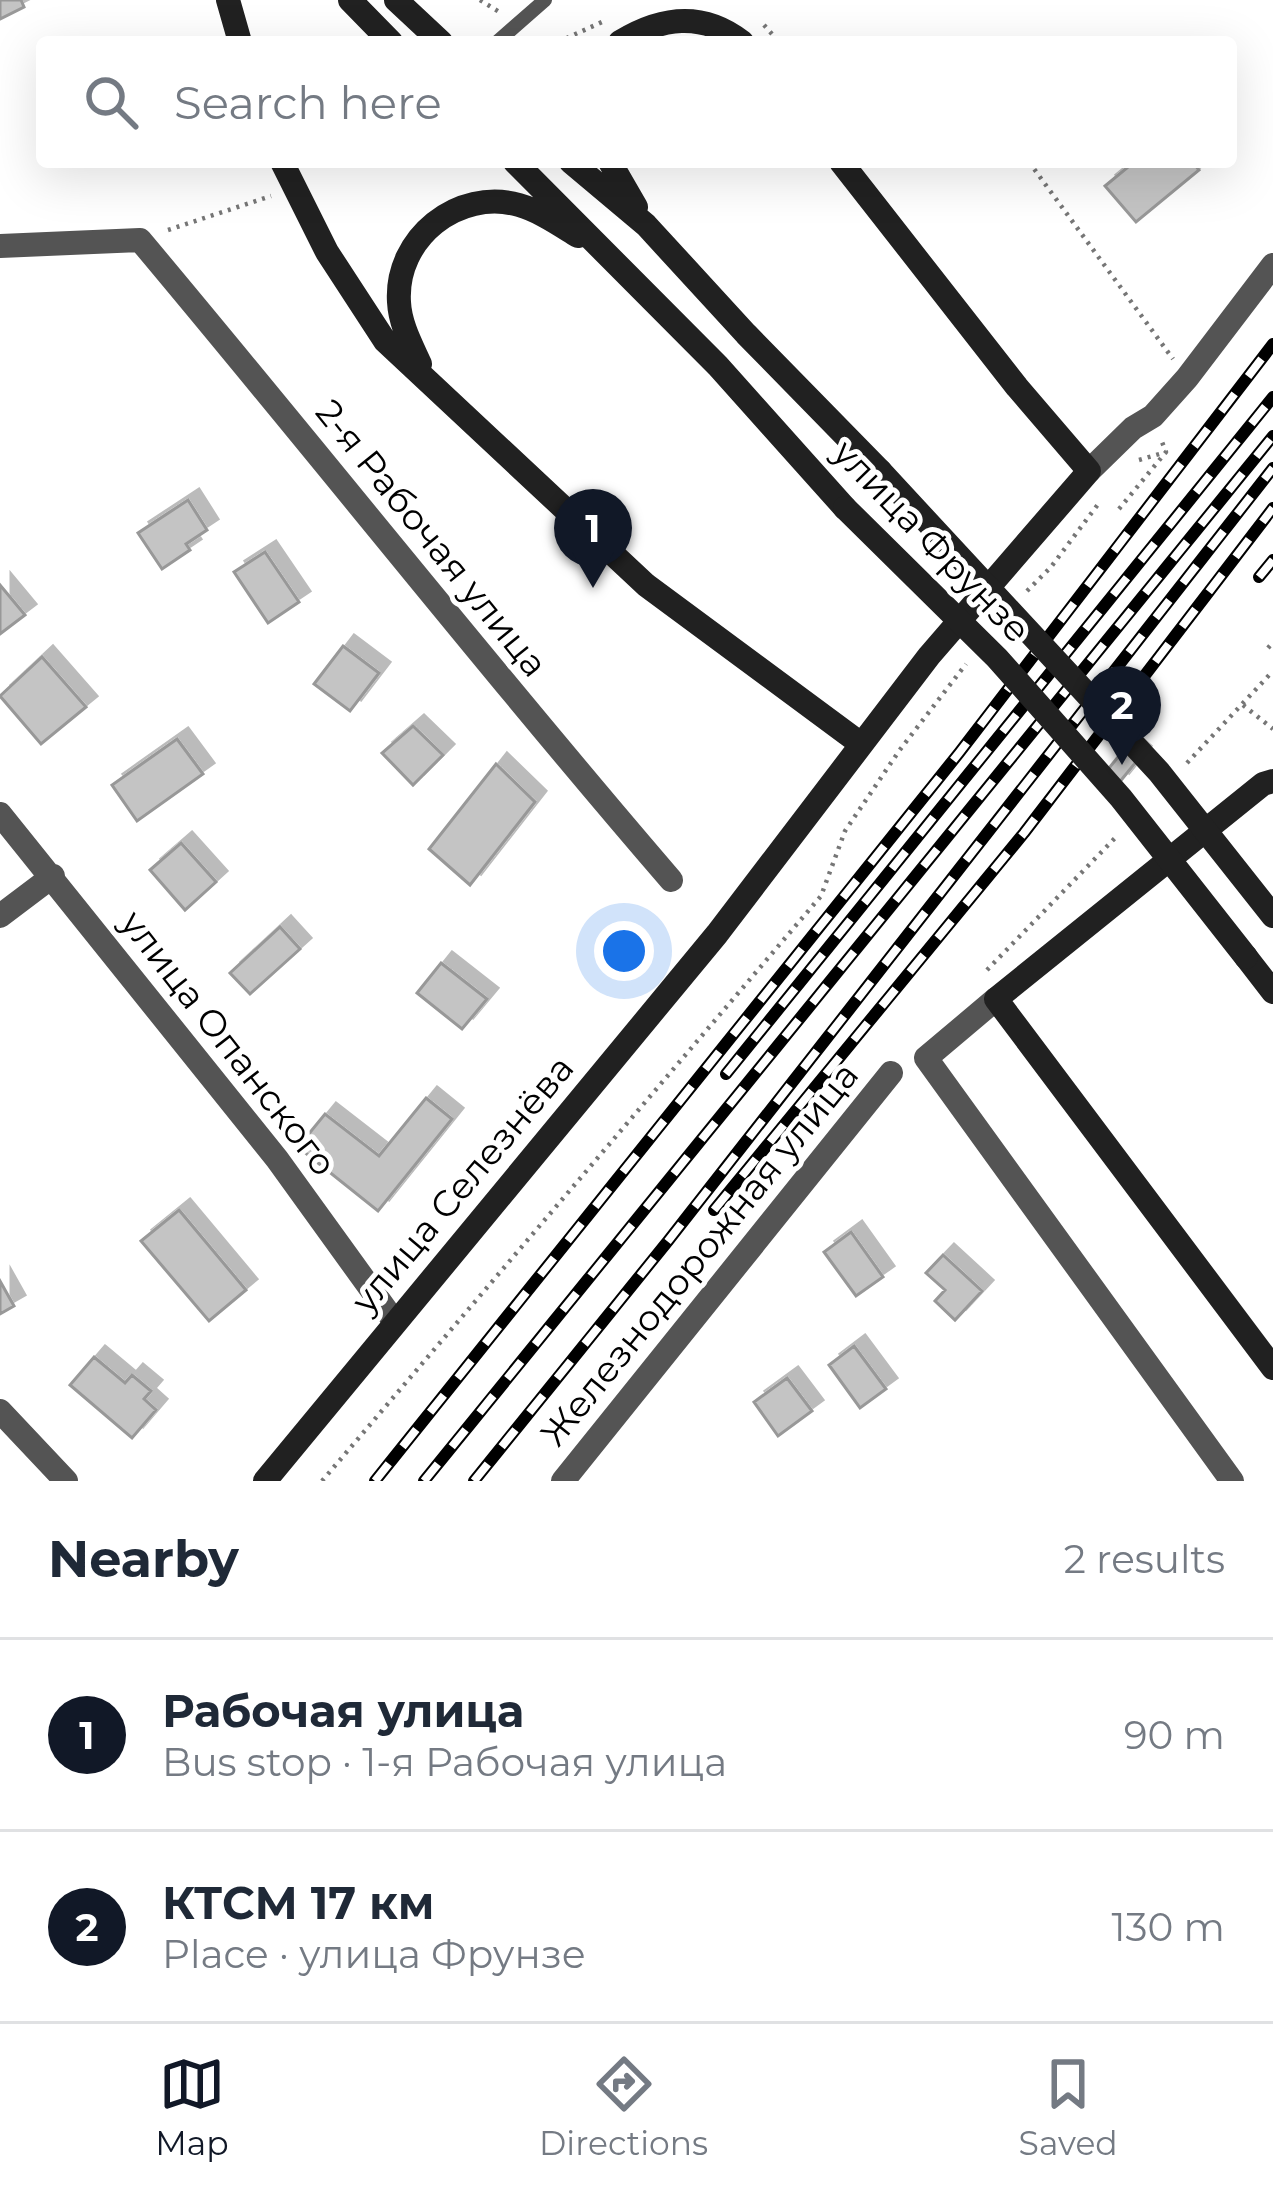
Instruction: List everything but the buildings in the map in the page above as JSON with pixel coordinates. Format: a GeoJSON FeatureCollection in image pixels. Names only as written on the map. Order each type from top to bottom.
{"type":"FeatureCollection","features":[{"type":"Feature","properties":{"kind":"main road"},"geometry":{"type":"LineString","coordinates":[[228,0],[238,36]]}},
{"type":"Feature","properties":{"kind":"main road"},"geometry":{"type":"LineString","coordinates":[[350,0],[386,36]]}},
{"type":"Feature","properties":{"kind":"main road"},"geometry":{"type":"LineString","coordinates":[[401,5],[435,36]]}},
{"type":"Feature","properties":{"kind":"main road"},"geometry":{"type":"LineString","coordinates":[[401,5],[449,36]]}},
{"type":"Feature","properties":{"kind":"main road"},"geometry":{"type":"LineString","coordinates":[[633,36],[649,26],[685,20],[723,28],[734,36]]}},
{"type":"Feature","properties":{"kind":"main road"},"geometry":{"type":"LineString","coordinates":[[285,168],[327,252],[385,341],[646,585],[861,745]]}},
{"type":"Feature","properties":{"kind":"main road","name":"улица Фрунзе"},"geometry":{"type":"LineString","coordinates":[[521,168],[718,366],[845,508],[997,658],[1121,798],[1273,992]]}},
{"type":"Feature","properties":{"kind":"main road","name":"улица Фрунзе"},"geometry":{"type":"LineString","coordinates":[[578,168],[646,225],[880,471],[1159,772],[1273,916]]}},
{"type":"Feature","properties":{"kind":"main road"},"geometry":{"type":"LineString","coordinates":[[613,168],[646,225]]}},
{"type":"Feature","properties":{"kind":"main road"},"geometry":{"type":"LineString","coordinates":[[847,168],[1017,387],[1089,471]]}},
{"type":"Feature","properties":{"kind":"main road"},"geometry":{"type":"LineString","coordinates":[[426,377],[401,319],[400,280],[415,244],[443,216],[481,202],[520,206],[609,253]]}},
{"type":"Feature","properties":{"kind":"main road","name":"улица Селезнёва"},"geometry":{"type":"LineString","coordinates":[[265,1481],[717,934],[929,656],[1089,471]]}},
{"type":"Feature","properties":{"kind":"main road"},"geometry":{"type":"LineString","coordinates":[[1273,781],[1263,784],[996,999],[1273,1368]]}},
{"type":"Feature","properties":{"kind":"street"},"geometry":{"type":"LineString","coordinates":[[0,246],[140,240]]}},
{"type":"Feature","properties":{"kind":"street","name":"2-я Рабочая улица"},"geometry":{"type":"LineString","coordinates":[[140,240],[336,473],[513,696],[671,880]]}},
{"type":"Feature","properties":{"kind":"street"},"geometry":{"type":"LineString","coordinates":[[1089,471],[1133,428],[1153,416],[1187,378],[1273,265]]}},
{"type":"Feature","properties":{"kind":"street","name":"улица Опанского"},"geometry":{"type":"LineString","coordinates":[[0,814],[277,1159],[394,1321]]}},
{"type":"Feature","properties":{"kind":"street"},"geometry":{"type":"LineString","coordinates":[[0,916],[52,876]]}},
{"type":"Feature","properties":{"kind":"street"},"geometry":{"type":"LineString","coordinates":[[996,999],[926,1058],[1232,1481]]}},
{"type":"Feature","properties":{"kind":"street","name":"Железнодорожная улица"},"geometry":{"type":"LineString","coordinates":[[563,1481],[891,1073]]}},
{"type":"Feature","properties":{"kind":"street"},"geometry":{"type":"LineString","coordinates":[[0,1412],[66,1481]]}},
{"type":"Feature","properties":{"kind":"lane"},"geometry":{"type":"LineString","coordinates":[[504,36],[545,0]]}},
{"type":"Feature","properties":{"kind":"path"},"geometry":{"type":"LineString","coordinates":[[1033,168],[1187,378]]}},
{"type":"Feature","properties":{"kind":"path"},"geometry":{"type":"LineString","coordinates":[[140,240],[282,193]]}},
{"type":"Feature","properties":{"kind":"path"},"geometry":{"type":"LineString","coordinates":[[1131,463],[1166,452]]}},
{"type":"Feature","properties":{"kind":"path"},"geometry":{"type":"LineString","coordinates":[[1119,509],[1155,466]]}},
{"type":"Feature","properties":{"kind":"path"},"geometry":{"type":"LineString","coordinates":[[1022,596],[1051,567],[1105,495]]}},
{"type":"Feature","properties":{"kind":"path"},"geometry":{"type":"LineString","coordinates":[[322,1481],[820,896],[845,831],[971,658]]}},
{"type":"Feature","properties":{"kind":"path"},"geometry":{"type":"LineString","coordinates":[[1186,764],[1273,670]]}},
{"type":"Feature","properties":{"kind":"path"},"geometry":{"type":"LineString","coordinates":[[1243,705],[1273,729]]}},
{"type":"Feature","properties":{"kind":"path"},"geometry":{"type":"LineString","coordinates":[[981,977],[1123,830]]}},
{"type":"Feature","properties":{"kind":"railway"},"geometry":{"type":"LineString","coordinates":[[375,1481],[959,753],[1273,344]]}},
{"type":"Feature","properties":{"kind":"railway"},"geometry":{"type":"LineString","coordinates":[[726,1074],[1273,397]]}},
{"type":"Feature","properties":{"kind":"railway"},"geometry":{"type":"LineString","coordinates":[[424,1481],[1273,436]]}},
{"type":"Feature","properties":{"kind":"railway"},"geometry":{"type":"LineString","coordinates":[[474,1481],[668,1241],[1273,468]]}},
{"type":"Feature","properties":{"kind":"railway"},"geometry":{"type":"LineString","coordinates":[[714,1210],[1024,833],[1273,508]]}},
{"type":"Feature","properties":{"kind":"railway"},"geometry":{"type":"LineString","coordinates":[[1259,577],[1273,560]]}},
{"type":"Feature","properties":{"kind":"place","name":"Рабочая улица"},"geometry":{"type":"Point","coordinates":[593,588]}},
{"type":"Feature","properties":{"kind":"place","name":"КТСМ 17 км"},"geometry":{"type":"Point","coordinates":[1122,765]}}]}
